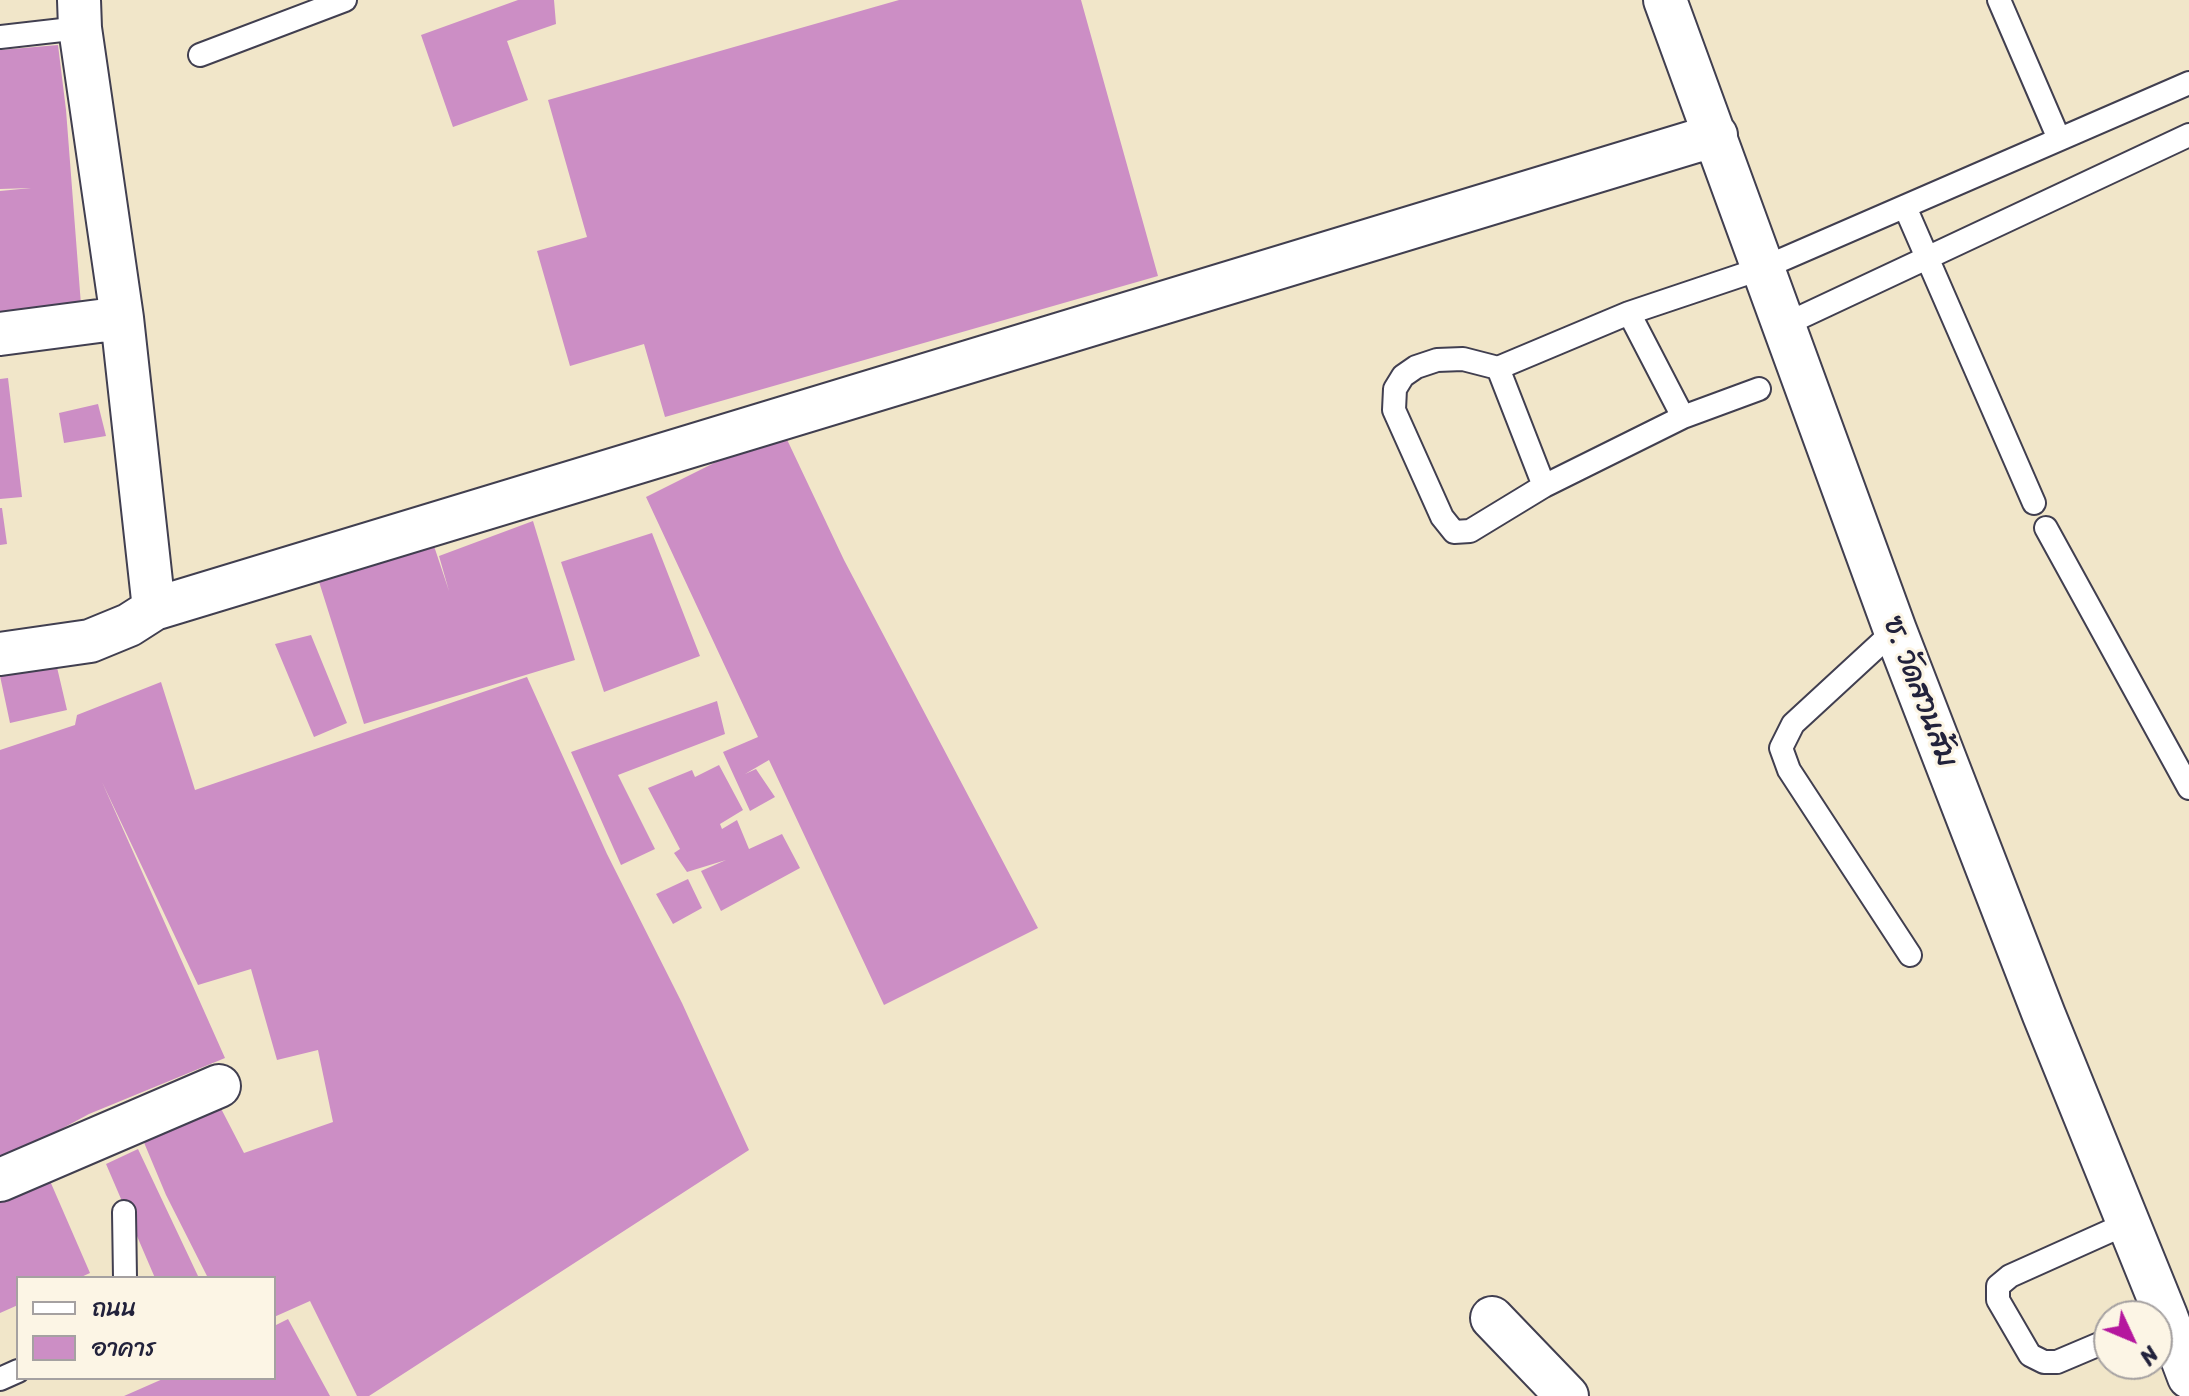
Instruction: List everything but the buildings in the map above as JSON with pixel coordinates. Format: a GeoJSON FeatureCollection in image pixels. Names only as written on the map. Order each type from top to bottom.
{"type":"FeatureCollection","features":[{"type":"Feature","properties":{"kind":"street","name":"ซ. วัดสวนส้ม"},"geometry":{"type":"LineString","coordinates":[[1665,0],[1895,630],[2156,1300]]}},
{"type":"Feature","properties":{"kind":"street"},"geometry":{"type":"LineString","coordinates":[[80,14],[122,318],[154,609]]}},
{"type":"Feature","properties":{"kind":"street"},"geometry":{"type":"LineString","coordinates":[[0,654],[90,641],[129,625],[154,609],[1716,135]]}},
{"type":"Feature","properties":{"kind":"street"},"geometry":{"type":"LineString","coordinates":[[0,334],[122,318]]}},
{"type":"Feature","properties":{"kind":"street"},"geometry":{"type":"LineString","coordinates":[[0,1180],[219,1086]]}},
{"type":"Feature","properties":{"kind":"street"},"geometry":{"type":"LineString","coordinates":[[1492,1318],[1567,1396]]}},
{"type":"Feature","properties":{"kind":"street","name":"ซ. วัดสวนส้ม"},"geometry":{"type":"LineString","coordinates":[[2173,1342],[2189,1377]]}},
{"type":"Feature","properties":{"kind":"lane"},"geometry":{"type":"LineString","coordinates":[[200,55],[345,0]]}},
{"type":"Feature","properties":{"kind":"lane"},"geometry":{"type":"LineString","coordinates":[[1999,0],[2059,139]]}},
{"type":"Feature","properties":{"kind":"lane"},"geometry":{"type":"LineString","coordinates":[[0,37],[80,14]]}},
{"type":"Feature","properties":{"kind":"lane"},"geometry":{"type":"LineString","coordinates":[[1759,389],[1683,417],[1544,486],[1470,531],[1454,532],[1442,517],[1394,410],[1395,389],[1403,376],[1416,367],[1437,360],[1463,359],[1498,368],[1629,313],[1763,268],[2189,83]]}},
{"type":"Feature","properties":{"kind":"lane"},"geometry":{"type":"LineString","coordinates":[[1784,325],[2189,135]]}},
{"type":"Feature","properties":{"kind":"lane"},"geometry":{"type":"LineString","coordinates":[[1905,207],[2034,503]]}},
{"type":"Feature","properties":{"kind":"lane"},"geometry":{"type":"LineString","coordinates":[[1629,313],[1683,417]]}},
{"type":"Feature","properties":{"kind":"lane"},"geometry":{"type":"LineString","coordinates":[[1498,368],[1544,486]]}},
{"type":"Feature","properties":{"kind":"lane"},"geometry":{"type":"LineString","coordinates":[[2046,528],[2189,788]]}},
{"type":"Feature","properties":{"kind":"lane"},"geometry":{"type":"LineString","coordinates":[[1895,630],[1793,724],[1781,748],[1789,770],[1910,955]]}},
{"type":"Feature","properties":{"kind":"lane"},"geometry":{"type":"LineString","coordinates":[[124,1212],[125,1276]]}},
{"type":"Feature","properties":{"kind":"lane"},"geometry":{"type":"LineString","coordinates":[[2093,1347],[2057,1362],[2044,1362],[2030,1355],[1998,1300],[1998,1286],[2010,1276],[2128,1223]]}}]}
